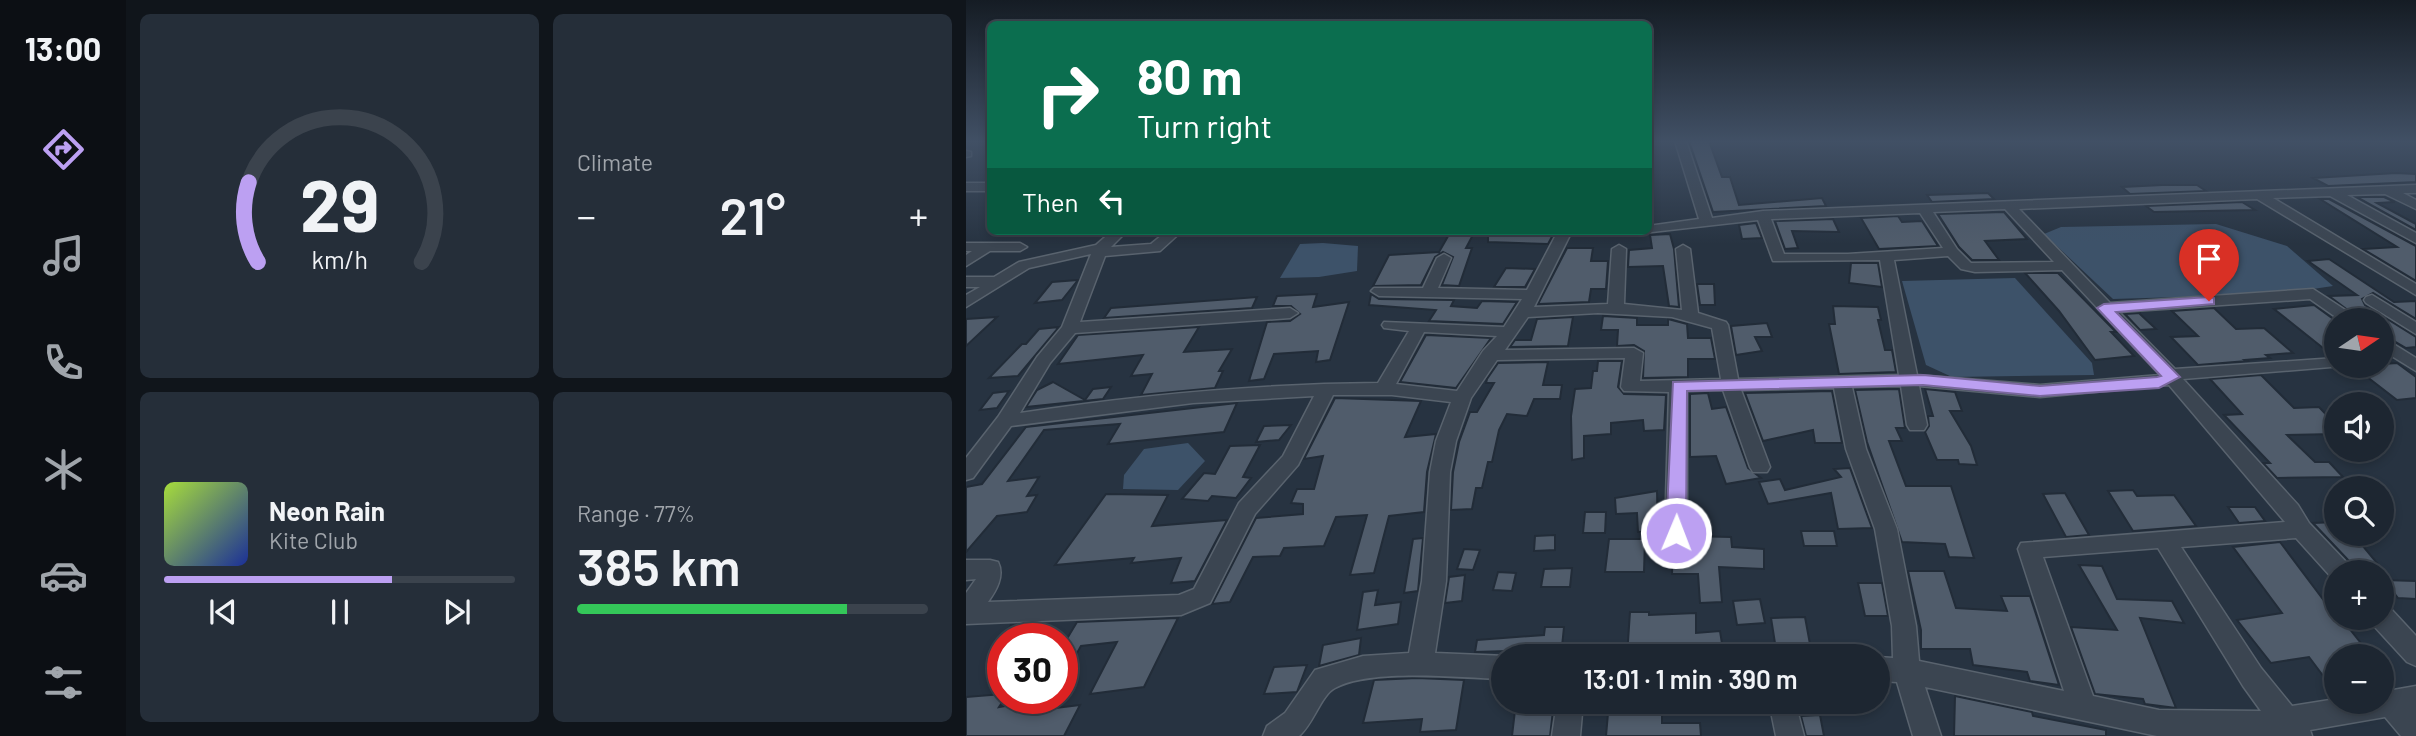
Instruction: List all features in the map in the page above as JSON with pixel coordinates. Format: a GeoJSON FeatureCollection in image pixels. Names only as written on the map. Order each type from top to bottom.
{"type":"FeatureCollection","features":[{"type":"Feature","properties":{"kind":"street"},"geometry":{"type":"LineString","coordinates":[[1692,175],[1706,220]]}},
{"type":"Feature","properties":{"kind":"street"},"geometry":{"type":"LineString","coordinates":[[966,187],[987,187]]}},
{"type":"Feature","properties":{"kind":"street"},"geometry":{"type":"LineString","coordinates":[[1652,230],[1691,226],[1706,220],[1763,215],[2416,189]]}},
{"type":"Feature","properties":{"kind":"street"},"geometry":{"type":"LineString","coordinates":[[2389,191],[2416,205]]}},
{"type":"Feature","properties":{"kind":"street"},"geometry":{"type":"LineString","coordinates":[[2333,193],[2416,239]]}},
{"type":"Feature","properties":{"kind":"street"},"geometry":{"type":"LineString","coordinates":[[2262,197],[2416,290]]}},
{"type":"Feature","properties":{"kind":"street"},"geometry":{"type":"LineString","coordinates":[[2010,207],[2172,377],[2330,560]]}},
{"type":"Feature","properties":{"kind":"street"},"geometry":{"type":"LineString","coordinates":[[1924,210],[1952,252],[1966,266],[2065,266]]}},
{"type":"Feature","properties":{"kind":"street"},"geometry":{"type":"LineString","coordinates":[[1763,215],[1778,258],[1952,252]]}},
{"type":"Feature","properties":{"kind":"street"},"geometry":{"type":"LineString","coordinates":[[966,473],[1070,328],[1100,250],[1116,235]]}},
{"type":"Feature","properties":{"kind":"street"},"geometry":{"type":"LineString","coordinates":[[966,302],[1024,265],[1100,250],[1154,248],[1170,235]]}},
{"type":"Feature","properties":{"kind":"street"},"geometry":{"type":"LineString","coordinates":[[1420,664],[1434,581],[1440,472],[1446,441],[1462,397],[1489,355],[1523,312],[1563,235]]}},
{"type":"Feature","properties":{"kind":"street"},"geometry":{"type":"LineString","coordinates":[[966,247],[1020,247]]}},
{"type":"Feature","properties":{"kind":"street"},"geometry":{"type":"LineString","coordinates":[[966,262],[987,247]]}},
{"type":"Feature","properties":{"kind":"street"},"geometry":{"type":"LineString","coordinates":[[1616,308],[1619,249]]}},
{"type":"Feature","properties":{"kind":"street"},"geometry":{"type":"LineString","coordinates":[[1683,249],[1690,313]]}},
{"type":"Feature","properties":{"kind":"street"},"geometry":{"type":"LineString","coordinates":[[1886,256],[1917,425]]}},
{"type":"Feature","properties":{"kind":"street"},"geometry":{"type":"LineString","coordinates":[[1430,292],[1444,258]]}},
{"type":"Feature","properties":{"kind":"street"},"geometry":{"type":"LineString","coordinates":[[2394,276],[2416,275]]}},
{"type":"Feature","properties":{"kind":"street"},"geometry":{"type":"LineString","coordinates":[[966,282],[995,282]]}},
{"type":"Feature","properties":{"kind":"street"},"geometry":{"type":"LineString","coordinates":[[1379,291],[1530,295]]}},
{"type":"Feature","properties":{"kind":"street"},"geometry":{"type":"LineString","coordinates":[[2104,308],[2313,294],[2333,308]]}},
{"type":"Feature","properties":{"kind":"street"},"geometry":{"type":"LineString","coordinates":[[2371,300],[2416,329]]}},
{"type":"Feature","properties":{"kind":"street"},"geometry":{"type":"LineString","coordinates":[[1523,312],[1616,308],[1690,313],[1720,325],[1733,398],[1760,467]]}},
{"type":"Feature","properties":{"kind":"street"},"geometry":{"type":"LineString","coordinates":[[1070,328],[1290,313]]}},
{"type":"Feature","properties":{"kind":"street"},"geometry":{"type":"LineString","coordinates":[[1390,326],[1506,332]]}},
{"type":"Feature","properties":{"kind":"street"},"geometry":{"type":"LineString","coordinates":[[1384,389],[1419,327]]}},
{"type":"Feature","properties":{"kind":"street"},"geometry":{"type":"LineString","coordinates":[[2394,349],[2413,361]]}},
{"type":"Feature","properties":{"kind":"street"},"geometry":{"type":"LineString","coordinates":[[1489,355],[1634,353],[1630,387],[1730,382],[1908,381],[2040,391],[2159,382],[2184,372],[2324,364]]}},
{"type":"Feature","properties":{"kind":"street"},"geometry":{"type":"LineString","coordinates":[[2394,360],[2413,361]]}},
{"type":"Feature","properties":{"kind":"street"},"geometry":{"type":"LineString","coordinates":[[1842,383],[1856,449],[1886,529],[1904,626],[1907,671],[1927,736]]}},
{"type":"Feature","properties":{"kind":"street"},"geometry":{"type":"LineString","coordinates":[[1676,533],[1678,386]]}},
{"type":"Feature","properties":{"kind":"street"},"geometry":{"type":"LineString","coordinates":[[1005,421],[1116,406],[1326,391],[1384,389],[1462,397]]}},
{"type":"Feature","properties":{"kind":"street"},"geometry":{"type":"LineString","coordinates":[[966,612],[1172,606],[1193,602],[1202,596],[1215,576],[1247,509],[1291,460],[1326,391]]}},
{"type":"Feature","properties":{"kind":"street"},"geometry":{"type":"LineString","coordinates":[[2084,709],[2029,549],[2301,529]]}},
{"type":"Feature","properties":{"kind":"street"},"geometry":{"type":"LineString","coordinates":[[2164,539],[2252,677],[2292,728]]}},
{"type":"Feature","properties":{"kind":"street"},"geometry":{"type":"LineString","coordinates":[[966,570],[990,569],[986,586],[966,612]]}},
{"type":"Feature","properties":{"kind":"street"},"geometry":{"type":"LineString","coordinates":[[2394,630],[2416,654]]}},
{"type":"Feature","properties":{"kind":"street"},"geometry":{"type":"LineString","coordinates":[[1277,736],[1295,722],[1324,679],[1363,668],[1420,664],[1491,667]]}},
{"type":"Feature","properties":{"kind":"street"},"geometry":{"type":"LineString","coordinates":[[1890,670],[1907,671],[2190,729],[2267,724],[2292,728],[2403,701],[2416,733]]}},
{"type":"Feature","properties":{"kind":"street"},"geometry":{"type":"LineString","coordinates":[[1566,736],[1569,714]]}},
{"type":"Feature","properties":{"kind":"street"},"geometry":{"type":"LineString","coordinates":[[1785,714],[1790,736]]}},
{"type":"Feature","properties":{"kind":"water"},"geometry":{"type":"Polygon","coordinates":[[[2216,224],[2287,246],[2333,286],[2279,294],[2113,299],[2044,234],[2061,227],[2216,224]]]}},
{"type":"Feature","properties":{"kind":"water"},"geometry":{"type":"Polygon","coordinates":[[[1300,244],[1358,246],[1357,271],[1319,277],[1280,278],[1300,244]]]}},
{"type":"Feature","properties":{"kind":"water"},"geometry":{"type":"Polygon","coordinates":[[[2015,278],[2092,363],[2094,375],[1952,377],[1926,365],[1902,281],[2015,278]]]}},
{"type":"Feature","properties":{"kind":"water"},"geometry":{"type":"Polygon","coordinates":[[[1188,443],[1205,461],[1178,490],[1123,489],[1124,475],[1144,449],[1188,443]]]}},
{"type":"Feature","properties":{"kind":"building"},"geometry":{"type":"Polygon","coordinates":[[[1701,175],[1730,177],[1739,205],[1822,198],[1826,206],[1713,212],[1701,175]]]}},
{"type":"Feature","properties":{"kind":"building"},"geometry":{"type":"Polygon","coordinates":[[[2416,175],[2416,182],[2328,186],[2313,178],[2416,175]]]}},
{"type":"Feature","properties":{"kind":"building"},"geometry":{"type":"Polygon","coordinates":[[[2197,185],[2206,191],[2130,194],[2122,187],[2197,185]]]}},
{"type":"Feature","properties":{"kind":"building"},"geometry":{"type":"Polygon","coordinates":[[[1988,193],[1994,199],[1932,202],[1927,195],[1988,193]]]}},
{"type":"Feature","properties":{"kind":"building"},"geometry":{"type":"Polygon","coordinates":[[[2357,197],[2384,197],[2395,202],[2377,203],[2416,224],[2416,230],[2357,197]]]}},
{"type":"Feature","properties":{"kind":"building"},"geometry":{"type":"Polygon","coordinates":[[[2320,199],[2329,199],[2416,246],[2416,281],[2363,249],[2397,247],[2320,199]]]}},
{"type":"Feature","properties":{"kind":"building"},"geometry":{"type":"Polygon","coordinates":[[[2242,202],[2255,210],[2154,212],[2146,206],[2242,202]]]}},
{"type":"Feature","properties":{"kind":"building"},"geometry":{"type":"Polygon","coordinates":[[[2004,212],[2027,239],[1985,241],[1999,260],[1972,260],[1959,247],[1938,214],[2004,212]]]}},
{"type":"Feature","properties":{"kind":"building"},"geometry":{"type":"Polygon","coordinates":[[[1898,216],[1902,222],[1922,221],[1938,246],[1879,249],[1861,218],[1898,216]]]}},
{"type":"Feature","properties":{"kind":"building"},"geometry":{"type":"Polygon","coordinates":[[[1833,219],[1839,232],[1792,231],[1798,248],[1785,249],[1775,221],[1833,219]]]}},
{"type":"Feature","properties":{"kind":"building"},"geometry":{"type":"Polygon","coordinates":[[[1756,223],[1762,238],[1742,239],[1739,225],[1756,223]]]}},
{"type":"Feature","properties":{"kind":"building"},"geometry":{"type":"Polygon","coordinates":[[[1670,234],[1674,249],[1679,307],[1669,306],[1663,266],[1628,267],[1629,250],[1652,248],[1652,235],[1670,234]]]}},
{"type":"Feature","properties":{"kind":"building"},"geometry":{"type":"Polygon","coordinates":[[[1449,235],[1473,235],[1466,248],[1472,248],[1459,286],[1442,285],[1453,257],[1443,252],[1435,257],[1421,285],[1373,286],[1389,255],[1439,252],[1449,235]]]}},
{"type":"Feature","properties":{"kind":"building"},"geometry":{"type":"Polygon","coordinates":[[[1488,235],[1553,235],[1548,244],[1488,242],[1488,235]]]}},
{"type":"Feature","properties":{"kind":"building"},"geometry":{"type":"Polygon","coordinates":[[[1567,248],[1593,248],[1591,261],[1608,261],[1606,289],[1591,289],[1589,302],[1538,304],[1567,248]]]}},
{"type":"Feature","properties":{"kind":"building"},"geometry":{"type":"Polygon","coordinates":[[[2329,259],[2394,302],[2416,301],[2416,319],[2373,293],[2362,299],[2370,308],[2345,308],[2329,296],[2357,295],[2308,261],[2329,259]]]}},
{"type":"Feature","properties":{"kind":"building"},"geometry":{"type":"Polygon","coordinates":[[[1851,263],[1878,263],[1882,287],[1849,283],[1851,263]]]}},
{"type":"Feature","properties":{"kind":"building"},"geometry":{"type":"Polygon","coordinates":[[[1506,268],[1535,269],[1525,287],[1494,287],[1506,268]]]}},
{"type":"Feature","properties":{"kind":"building"},"geometry":{"type":"Polygon","coordinates":[[[2025,273],[2058,273],[2116,332],[2111,332],[2134,356],[2095,360],[2059,311],[2025,273]]]}},
{"type":"Feature","properties":{"kind":"building"},"geometry":{"type":"Polygon","coordinates":[[[1078,280],[1062,300],[1035,303],[1052,282],[1078,280]]]}},
{"type":"Feature","properties":{"kind":"building"},"geometry":{"type":"Polygon","coordinates":[[[1697,284],[1714,284],[1715,305],[1700,305],[1697,284]]]}},
{"type":"Feature","properties":{"kind":"building"},"geometry":{"type":"Polygon","coordinates":[[[1317,294],[1313,307],[1349,302],[1330,360],[1316,362],[1318,351],[1274,354],[1264,379],[1249,381],[1267,322],[1290,321],[1300,314],[1291,306],[1273,306],[1277,296],[1317,294]]]}},
{"type":"Feature","properties":{"kind":"building"},"geometry":{"type":"Polygon","coordinates":[[[1371,294],[1379,299],[1454,300],[1451,306],[1477,308],[1482,301],[1517,302],[1503,324],[1429,321],[1436,310],[1369,305],[1371,294]]]}},
{"type":"Feature","properties":{"kind":"building"},"geometry":{"type":"Polygon","coordinates":[[[1257,297],[1252,308],[1104,318],[1111,308],[1257,297]]]}},
{"type":"Feature","properties":{"kind":"building"},"geometry":{"type":"Polygon","coordinates":[[[2314,305],[2324,312],[2324,349],[2274,309],[2314,305]]]}},
{"type":"Feature","properties":{"kind":"building"},"geometry":{"type":"Polygon","coordinates":[[[1833,306],[1878,307],[1885,350],[1892,350],[1896,372],[1839,374],[1829,324],[1835,324],[1833,306]]]}},
{"type":"Feature","properties":{"kind":"building"},"geometry":{"type":"Polygon","coordinates":[[[2214,308],[2236,329],[2264,328],[2293,353],[2266,355],[2270,358],[2245,360],[2247,361],[2198,365],[2171,337],[2198,336],[2172,311],[2214,308]]]}},
{"type":"Feature","properties":{"kind":"building"},"geometry":{"type":"Polygon","coordinates":[[[2140,313],[2156,329],[2140,330],[2125,314],[2140,313]]]}},
{"type":"Feature","properties":{"kind":"building"},"geometry":{"type":"Polygon","coordinates":[[[1603,316],[1637,318],[1637,325],[1668,325],[1668,319],[1687,324],[1688,338],[1711,338],[1715,359],[1688,359],[1688,377],[1643,378],[1644,351],[1634,345],[1617,346],[1618,330],[1601,330],[1603,316]]]}},
{"type":"Feature","properties":{"kind":"building"},"geometry":{"type":"Polygon","coordinates":[[[997,317],[966,346],[966,319],[997,317]]]}},
{"type":"Feature","properties":{"kind":"building"},"geometry":{"type":"Polygon","coordinates":[[[1573,317],[1568,346],[1510,347],[1515,340],[1531,340],[1537,319],[1573,317]]]}},
{"type":"Feature","properties":{"kind":"building"},"geometry":{"type":"Polygon","coordinates":[[[1767,323],[1772,337],[1755,337],[1762,351],[1736,355],[1731,326],[1767,323]]]}},
{"type":"Feature","properties":{"kind":"building"},"geometry":{"type":"Polygon","coordinates":[[[2394,323],[2416,337],[2416,347],[2406,348],[2394,341],[2394,323]]]}},
{"type":"Feature","properties":{"kind":"building"},"geometry":{"type":"Polygon","coordinates":[[[1059,327],[1018,376],[989,378],[1039,329],[1059,327]]]}},
{"type":"Feature","properties":{"kind":"building"},"geometry":{"type":"Polygon","coordinates":[[[1199,327],[1184,352],[1232,349],[1219,371],[1223,371],[1215,388],[1141,395],[1152,374],[1131,376],[1143,355],[1058,364],[1078,335],[1199,327]]]}},
{"type":"Feature","properties":{"kind":"building"},"geometry":{"type":"Polygon","coordinates":[[[1426,335],[1491,338],[1456,388],[1400,382],[1426,335]]]}},
{"type":"Feature","properties":{"kind":"building"},"geometry":{"type":"Polygon","coordinates":[[[1598,361],[1622,361],[1618,387],[1624,394],[1666,395],[1664,430],[1644,431],[1643,420],[1611,423],[1611,434],[1584,436],[1584,458],[1572,460],[1571,416],[1575,389],[1591,388],[1593,371],[1597,371],[1598,361]]]}},
{"type":"Feature","properties":{"kind":"building"},"geometry":{"type":"Polygon","coordinates":[[[1548,362],[1543,385],[1562,385],[1560,399],[1534,399],[1527,416],[1507,414],[1499,430],[1492,462],[1488,462],[1482,488],[1476,488],[1472,509],[1451,510],[1453,472],[1459,442],[1470,412],[1477,412],[1494,383],[1486,383],[1487,379],[1498,363],[1548,362]]]}},
{"type":"Feature","properties":{"kind":"building"},"geometry":{"type":"Polygon","coordinates":[[[2394,363],[2416,377],[2416,398],[2397,400],[2394,392],[2387,392],[2369,378],[2394,378],[2394,363]]]}},
{"type":"Feature","properties":{"kind":"building"},"geometry":{"type":"Polygon","coordinates":[[[2261,375],[2294,408],[2319,407],[2324,412],[2324,434],[2287,435],[2315,462],[2329,462],[2342,476],[2277,478],[2263,463],[2270,463],[2224,415],[2242,414],[2210,379],[2261,375]]]}},
{"type":"Feature","properties":{"kind":"building"},"geometry":{"type":"Polygon","coordinates":[[[1053,382],[1085,400],[1093,389],[1111,387],[1103,399],[1026,407],[1037,390],[1053,382]]]}},
{"type":"Feature","properties":{"kind":"building"},"geometry":{"type":"Polygon","coordinates":[[[1899,389],[1905,428],[1896,428],[1902,441],[1889,441],[1906,486],[1951,486],[1974,558],[1949,557],[1945,544],[1902,542],[1867,442],[1855,390],[1899,389]]]}},
{"type":"Feature","properties":{"kind":"building"},"geometry":{"type":"Polygon","coordinates":[[[1925,389],[1955,392],[1962,411],[1950,411],[1971,446],[1977,465],[1959,464],[1958,460],[1937,460],[1925,432],[1929,426],[1928,416],[1933,416],[1925,389]]]}},
{"type":"Feature","properties":{"kind":"building"},"geometry":{"type":"Polygon","coordinates":[[[1009,391],[997,408],[980,410],[993,393],[1009,391]]]}},
{"type":"Feature","properties":{"kind":"building"},"geometry":{"type":"Polygon","coordinates":[[[1832,391],[1842,443],[1815,443],[1813,430],[1763,441],[1745,393],[1832,391]]]}},
{"type":"Feature","properties":{"kind":"building"},"geometry":{"type":"Polygon","coordinates":[[[1708,393],[1712,409],[1726,407],[1748,468],[1761,478],[1726,484],[1716,456],[1690,457],[1690,394],[1708,393]]]}},
{"type":"Feature","properties":{"kind":"building"},"geometry":{"type":"Polygon","coordinates":[[[1335,398],[1421,401],[1405,437],[1436,434],[1427,472],[1424,512],[1389,516],[1374,573],[1350,575],[1367,515],[1336,517],[1324,546],[1284,548],[1280,556],[1253,557],[1230,602],[1212,604],[1256,518],[1303,514],[1303,504],[1291,503],[1297,489],[1314,489],[1323,456],[1304,459],[1335,398]]]}},
{"type":"Feature","properties":{"kind":"building"},"geometry":{"type":"Polygon","coordinates":[[[1237,403],[1224,432],[1108,444],[1120,424],[1044,430],[1008,481],[1039,477],[1027,496],[1037,495],[1027,512],[997,516],[966,552],[966,487],[982,484],[1026,427],[1237,403]]]}},
{"type":"Feature","properties":{"kind":"building"},"geometry":{"type":"Polygon","coordinates":[[[1291,425],[1279,440],[1256,442],[1264,426],[1291,425]]]}},
{"type":"Feature","properties":{"kind":"building"},"geometry":{"type":"Polygon","coordinates":[[[1260,445],[1243,477],[1251,478],[1236,498],[1212,496],[1208,501],[1182,499],[1204,473],[1215,474],[1230,446],[1260,445]]]}},
{"type":"Feature","properties":{"kind":"building"},"geometry":{"type":"Polygon","coordinates":[[[1850,468],[1872,528],[1838,529],[1831,493],[1768,504],[1759,482],[1780,479],[1785,490],[1841,477],[1834,469],[1850,468]]]}},
{"type":"Feature","properties":{"kind":"building"},"geometry":{"type":"Polygon","coordinates":[[[2133,490],[2137,496],[2174,495],[2196,526],[2133,531],[2108,491],[2133,490]]]}},
{"type":"Feature","properties":{"kind":"building"},"geometry":{"type":"Polygon","coordinates":[[[1657,491],[1658,531],[1638,532],[1637,513],[1616,514],[1615,498],[1657,491]]]}},
{"type":"Feature","properties":{"kind":"building"},"geometry":{"type":"Polygon","coordinates":[[[2065,493],[2089,535],[2066,537],[2043,494],[2065,493]]]}},
{"type":"Feature","properties":{"kind":"building"},"geometry":{"type":"Polygon","coordinates":[[[1106,494],[1168,495],[1152,526],[1227,520],[1195,581],[1171,583],[1181,558],[1131,563],[1134,558],[1055,565],[1106,494]]]}},
{"type":"Feature","properties":{"kind":"building"},"geometry":{"type":"Polygon","coordinates":[[[2228,507],[2255,507],[2265,521],[2239,523],[2228,507]]]}},
{"type":"Feature","properties":{"kind":"building"},"geometry":{"type":"Polygon","coordinates":[[[1585,512],[1606,512],[1605,533],[1583,533],[1585,512]]]}},
{"type":"Feature","properties":{"kind":"building"},"geometry":{"type":"Polygon","coordinates":[[[2313,523],[2324,523],[2324,535],[2313,523]]]}},
{"type":"Feature","properties":{"kind":"building"},"geometry":{"type":"Polygon","coordinates":[[[1801,531],[1834,531],[1837,546],[1804,546],[1801,531]]]}},
{"type":"Feature","properties":{"kind":"building"},"geometry":{"type":"Polygon","coordinates":[[[1555,535],[1555,550],[1534,551],[1535,536],[1555,535]]]}},
{"type":"Feature","properties":{"kind":"building"},"geometry":{"type":"Polygon","coordinates":[[[1688,536],[1731,537],[1732,547],[1764,549],[1764,569],[1719,567],[1722,602],[1700,603],[1698,574],[1672,574],[1673,544],[1685,541],[1688,536]]]}},
{"type":"Feature","properties":{"kind":"building"},"geometry":{"type":"Polygon","coordinates":[[[1423,538],[1418,591],[1404,593],[1413,539],[1423,538]]]}},
{"type":"Feature","properties":{"kind":"building"},"geometry":{"type":"Polygon","coordinates":[[[1609,539],[1645,539],[1644,572],[1605,572],[1609,539]]]}},
{"type":"Feature","properties":{"kind":"building"},"geometry":{"type":"Polygon","coordinates":[[[2280,542],[2324,601],[2324,630],[2350,630],[2362,644],[2324,644],[2324,677],[2309,657],[2271,663],[2237,620],[2282,613],[2233,547],[2280,542]]]}},
{"type":"Feature","properties":{"kind":"building"},"geometry":{"type":"Polygon","coordinates":[[[2335,546],[2363,546],[2375,560],[2348,560],[2335,546]]]}},
{"type":"Feature","properties":{"kind":"building"},"geometry":{"type":"Polygon","coordinates":[[[1464,549],[1480,550],[1473,570],[1457,569],[1464,549]]]}},
{"type":"Feature","properties":{"kind":"building"},"geometry":{"type":"Polygon","coordinates":[[[2079,565],[2102,566],[2117,599],[2172,601],[2184,623],[2140,618],[2176,708],[2145,704],[2143,699],[2095,694],[2071,627],[2117,630],[2079,565]]]}},
{"type":"Feature","properties":{"kind":"building"},"geometry":{"type":"Polygon","coordinates":[[[1572,568],[1570,587],[1541,587],[1544,569],[1572,568]]]}},
{"type":"Feature","properties":{"kind":"building"},"geometry":{"type":"Polygon","coordinates":[[[1908,571],[1944,571],[1956,608],[2007,611],[2001,596],[2030,596],[2059,685],[2030,681],[2027,672],[1973,665],[1970,649],[1921,649],[1921,630],[1908,571]]]}},
{"type":"Feature","properties":{"kind":"building"},"geometry":{"type":"Polygon","coordinates":[[[1498,572],[1516,573],[1512,591],[1493,590],[1498,572]]]}},
{"type":"Feature","properties":{"kind":"building"},"geometry":{"type":"Polygon","coordinates":[[[1465,575],[1462,601],[1445,603],[1449,577],[1465,575]]]}},
{"type":"Feature","properties":{"kind":"building"},"geometry":{"type":"Polygon","coordinates":[[[2394,580],[2416,581],[2416,599],[2398,598],[2394,593],[2394,580]]]}},
{"type":"Feature","properties":{"kind":"building"},"geometry":{"type":"Polygon","coordinates":[[[1858,583],[1882,583],[1888,616],[1865,616],[1858,583]]]}},
{"type":"Feature","properties":{"kind":"building"},"geometry":{"type":"Polygon","coordinates":[[[1378,590],[1375,605],[1401,602],[1398,624],[1357,630],[1363,592],[1378,590]]]}},
{"type":"Feature","properties":{"kind":"building"},"geometry":{"type":"Polygon","coordinates":[[[1760,599],[1765,623],[1737,625],[1733,601],[1760,599]]]}},
{"type":"Feature","properties":{"kind":"building"},"geometry":{"type":"Polygon","coordinates":[[[1630,612],[1649,612],[1649,615],[1696,613],[1696,633],[1720,631],[1722,644],[1628,644],[1630,612]]]}},
{"type":"Feature","properties":{"kind":"building"},"geometry":{"type":"Polygon","coordinates":[[[1805,617],[1810,644],[1775,644],[1771,618],[1805,617]]]}},
{"type":"Feature","properties":{"kind":"building"},"geometry":{"type":"Polygon","coordinates":[[[1178,618],[1144,687],[1090,694],[1117,642],[1081,646],[1078,651],[1077,622],[1178,618]]]}},
{"type":"Feature","properties":{"kind":"building"},"geometry":{"type":"Polygon","coordinates":[[[1545,627],[1564,627],[1562,644],[1491,644],[1491,652],[1475,652],[1477,640],[1544,635],[1545,627]]]}},
{"type":"Feature","properties":{"kind":"building"},"geometry":{"type":"Polygon","coordinates":[[[1361,638],[1359,655],[1319,666],[1323,645],[1361,638]]]}},
{"type":"Feature","properties":{"kind":"building"},"geometry":{"type":"Polygon","coordinates":[[[1307,665],[1297,692],[1264,694],[1274,667],[1307,665]]]}},
{"type":"Feature","properties":{"kind":"building"},"geometry":{"type":"Polygon","coordinates":[[[1374,680],[1464,680],[1456,730],[1420,732],[1422,719],[1363,723],[1374,680]]]}},
{"type":"Feature","properties":{"kind":"building"},"geometry":{"type":"Polygon","coordinates":[[[987,695],[987,714],[1075,714],[1064,736],[966,736],[966,697],[987,695]]]}},
{"type":"Feature","properties":{"kind":"building"},"geometry":{"type":"Polygon","coordinates":[[[1955,696],[2032,712],[2033,716],[2106,730],[2106,736],[1954,736],[1955,696]]]}},
{"type":"Feature","properties":{"kind":"building"},"geometry":{"type":"Polygon","coordinates":[[[1515,714],[1553,714],[1550,736],[1512,736],[1515,714]]]}},
{"type":"Feature","properties":{"kind":"building"},"geometry":{"type":"Polygon","coordinates":[[[1608,714],[1662,714],[1662,723],[1700,723],[1701,736],[1606,736],[1608,714]]]}},
{"type":"Feature","properties":{"kind":"building"},"geometry":{"type":"Polygon","coordinates":[[[1820,715],[1824,736],[1806,736],[1801,716],[1820,715]]]}},
{"type":"Feature","properties":{"kind":"route"},"geometry":{"type":"LineString","coordinates":[[1676,533],[1678,386],[1730,382],[1842,383],[1923,380],[2040,391],[2159,382],[2172,377],[2104,308],[2209,301]]}}]}
